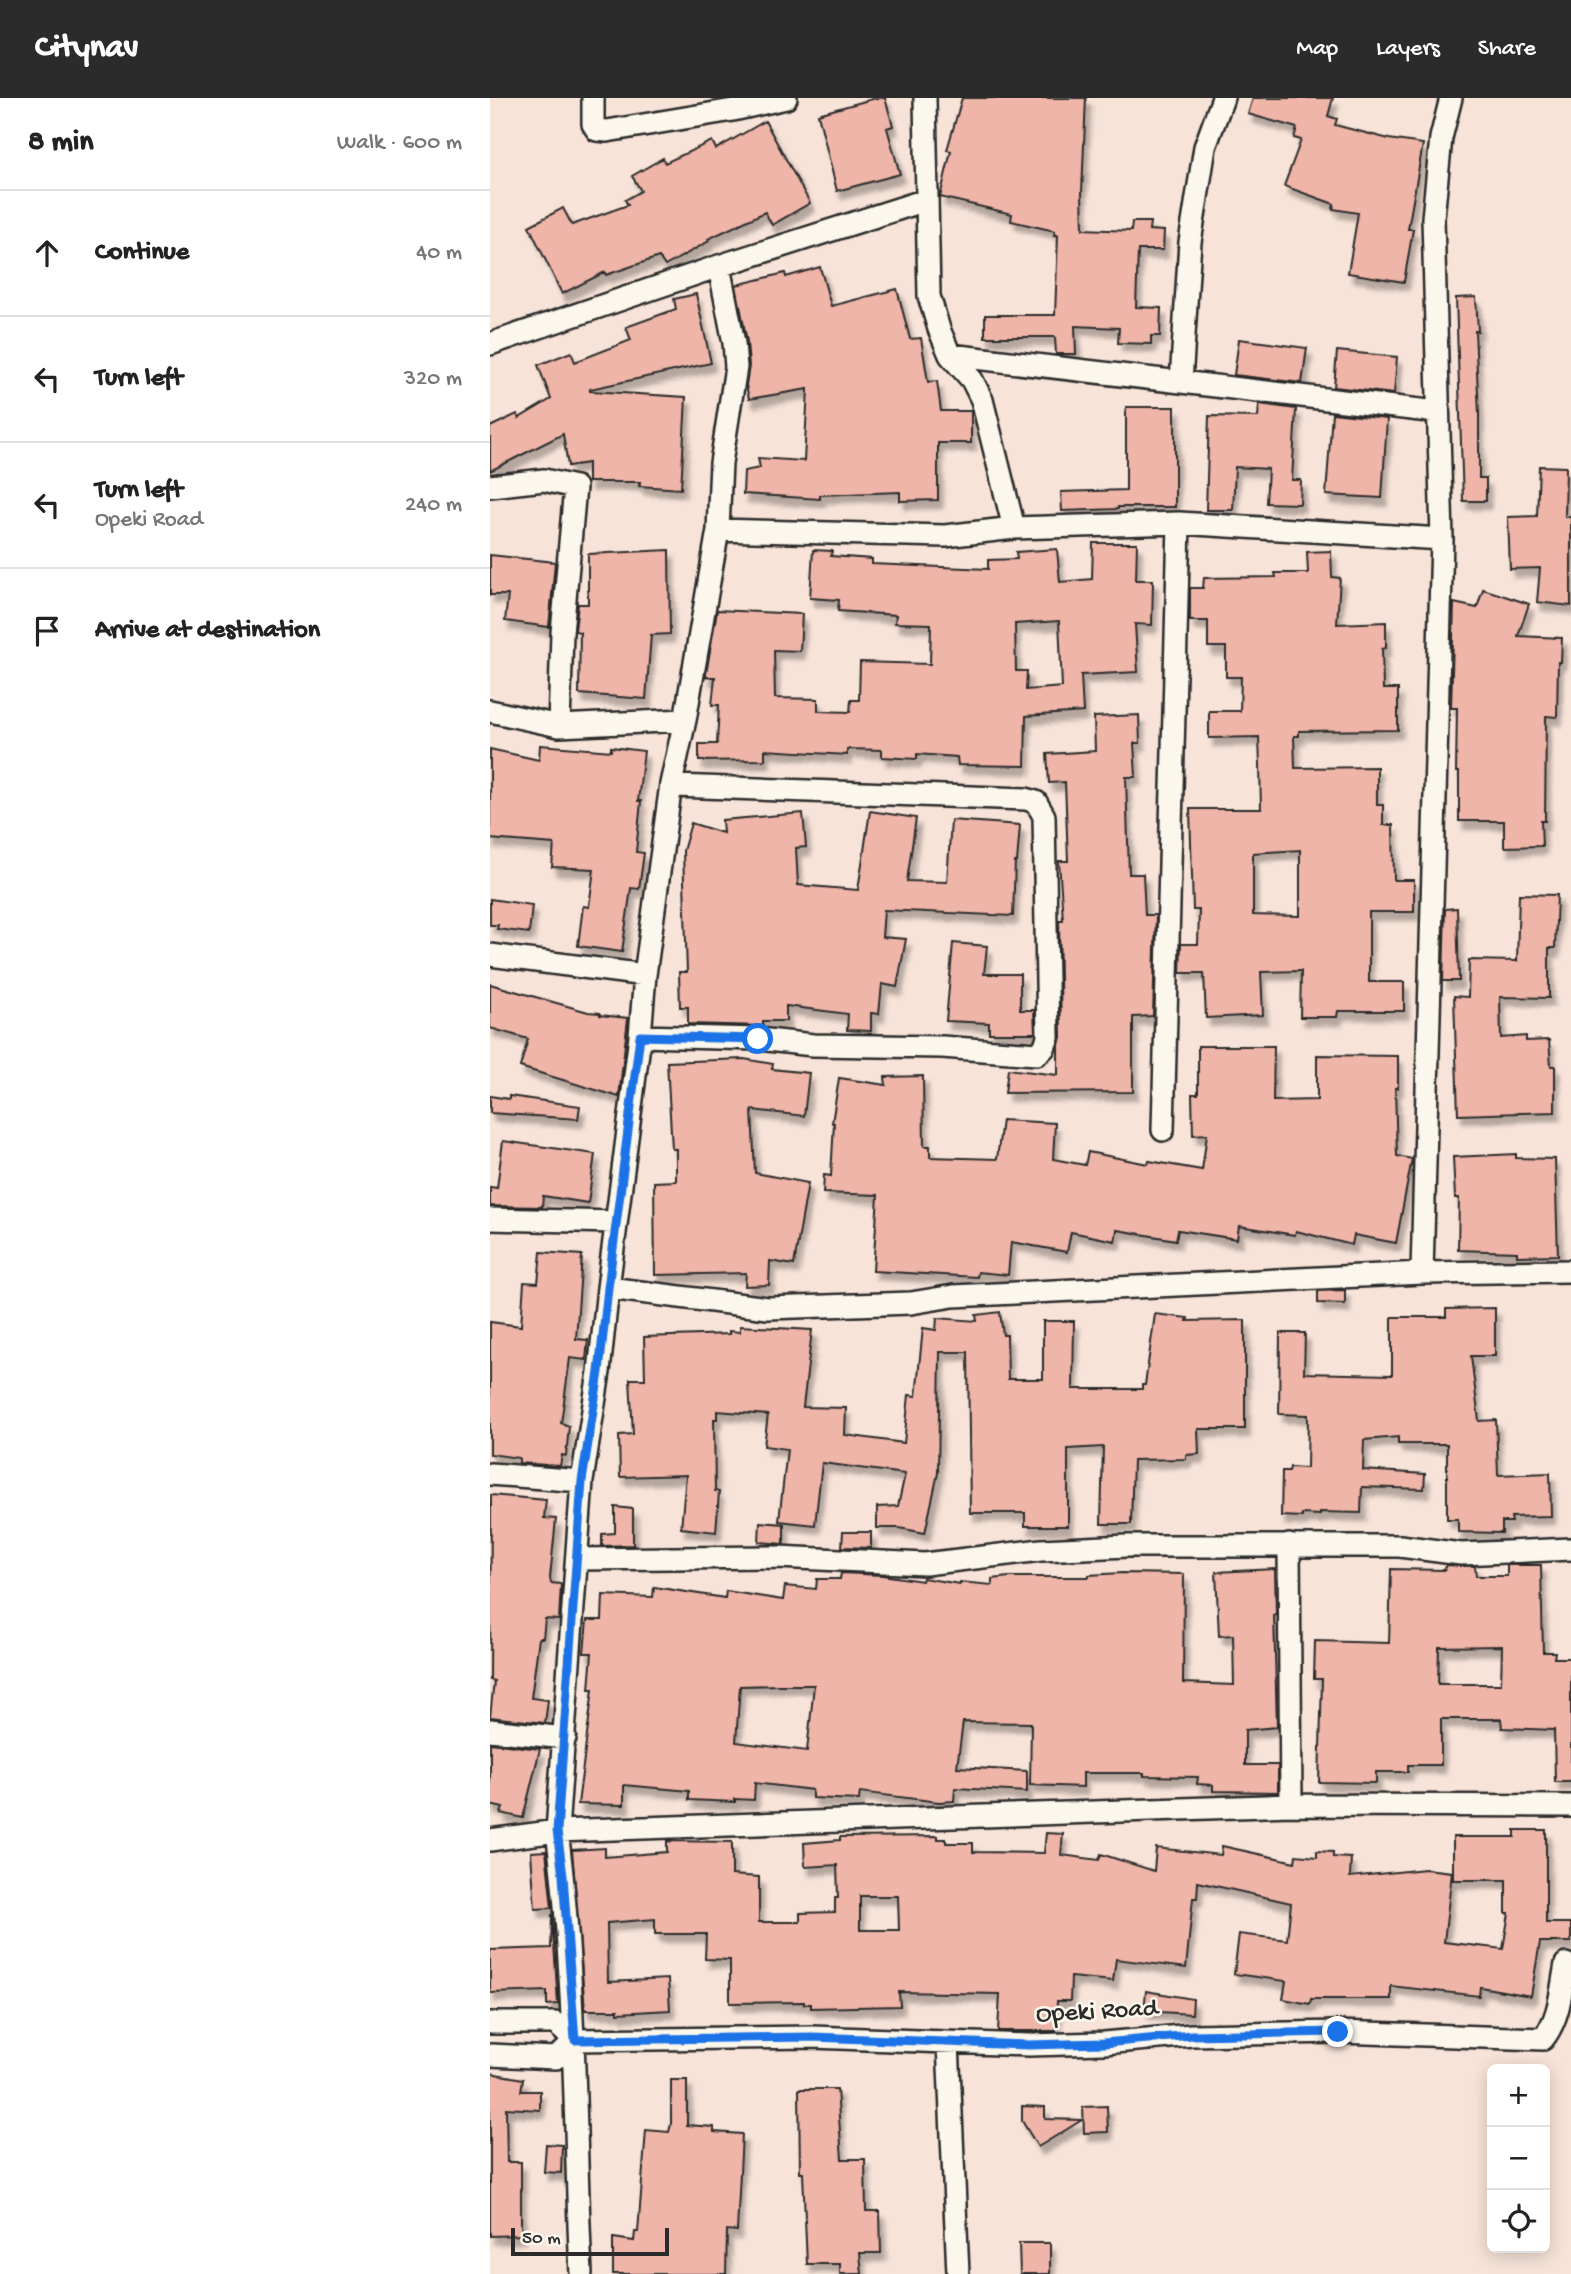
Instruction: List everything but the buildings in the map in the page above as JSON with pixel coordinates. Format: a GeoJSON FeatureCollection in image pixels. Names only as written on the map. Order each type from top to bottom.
{"type":"FeatureCollection","features":[{"type":"Feature","properties":{"kind":"street"},"geometry":{"type":"LineString","coordinates":[[593,98],[593,124],[597,130],[607,131],[733,110],[786,98]]}},
{"type":"Feature","properties":{"kind":"street"},"geometry":{"type":"LineString","coordinates":[[925,98],[929,296],[950,355],[972,380],[982,400],[1014,528]]}},
{"type":"Feature","properties":{"kind":"street"},"geometry":{"type":"LineString","coordinates":[[1181,382],[1190,242],[1205,147],[1223,98]]}},
{"type":"Feature","properties":{"kind":"street"},"geometry":{"type":"LineString","coordinates":[[1422,1273],[1442,539],[1433,218],[1441,138],[1451,98]]}},
{"type":"Feature","properties":{"kind":"street"},"geometry":{"type":"LineString","coordinates":[[490,344],[719,265],[926,200]]}},
{"type":"Feature","properties":{"kind":"street"},"geometry":{"type":"LineString","coordinates":[[581,2274],[575,2040],[563,1876],[557,1831],[582,1481],[599,1372],[645,975],[671,784],[685,720],[718,530],[721,463],[736,367],[733,333],[719,265]]}},
{"type":"Feature","properties":{"kind":"street"},"geometry":{"type":"LineString","coordinates":[[950,355],[1437,412]]}},
{"type":"Feature","properties":{"kind":"street"},"geometry":{"type":"LineString","coordinates":[[490,486],[544,480],[575,487],[562,633],[559,726]]}},
{"type":"Feature","properties":{"kind":"street"},"geometry":{"type":"LineString","coordinates":[[718,530],[945,536],[1014,528],[1178,523],[1442,539]]}},
{"type":"Feature","properties":{"kind":"street"},"geometry":{"type":"LineString","coordinates":[[1163,1130],[1178,523]]}},
{"type":"Feature","properties":{"kind":"street"},"geometry":{"type":"LineString","coordinates":[[490,711],[559,726],[685,720]]}},
{"type":"Feature","properties":{"kind":"street"},"geometry":{"type":"LineString","coordinates":[[640,1036],[758,1039],[813,1045],[942,1046],[1037,1054],[1044,1048],[1048,1037],[1044,816],[1036,802],[1026,799],[850,794],[671,784]]}},
{"type":"Feature","properties":{"kind":"street"},"geometry":{"type":"LineString","coordinates":[[490,954],[645,975]]}},
{"type":"Feature","properties":{"kind":"street"},"geometry":{"type":"LineString","coordinates":[[490,1219],[616,1222]]}},
{"type":"Feature","properties":{"kind":"street"},"geometry":{"type":"LineString","coordinates":[[608,1288],[768,1308],[911,1303],[953,1296],[1422,1273],[1571,1271]]}},
{"type":"Feature","properties":{"kind":"street"},"geometry":{"type":"LineString","coordinates":[[490,1474],[582,1481]]}},
{"type":"Feature","properties":{"kind":"street"},"geometry":{"type":"LineString","coordinates":[[1289,1545],[1291,1805]]}},
{"type":"Feature","properties":{"kind":"street"},"geometry":{"type":"LineString","coordinates":[[577,1559],[777,1557],[925,1564],[1089,1547],[1400,1545],[1461,1554],[1571,1549]]}},
{"type":"Feature","properties":{"kind":"street"},"geometry":{"type":"LineString","coordinates":[[490,1730],[565,1738]]}},
{"type":"Feature","properties":{"kind":"street"},"geometry":{"type":"LineString","coordinates":[[490,1840],[557,1831],[1291,1805],[1571,1806]]}},
{"type":"Feature","properties":{"kind":"street","name":"Opeki Road"},"geometry":{"type":"LineString","coordinates":[[575,2040],[812,2037],[1029,2045],[1104,2043],[1192,2035],[1338,2032],[1543,2039],[1551,2030],[1556,2017],[1566,1964]]}},
{"type":"Feature","properties":{"kind":"street"},"geometry":{"type":"LineString","coordinates":[[490,2023],[555,2023],[575,2040]]}},
{"type":"Feature","properties":{"kind":"street"},"geometry":{"type":"LineString","coordinates":[[490,2055],[556,2059],[575,2040]]}},
{"type":"Feature","properties":{"kind":"street"},"geometry":{"type":"LineString","coordinates":[[948,2043],[958,2274]]}},
{"type":"Feature","properties":{"kind":"route"},"geometry":{"type":"LineString","coordinates":[[758,1039],[640,1036],[599,1372],[582,1481],[557,1831],[563,1876],[575,2040],[812,2037],[1029,2045],[1104,2043],[1192,2035],[1338,2032]]}}]}
